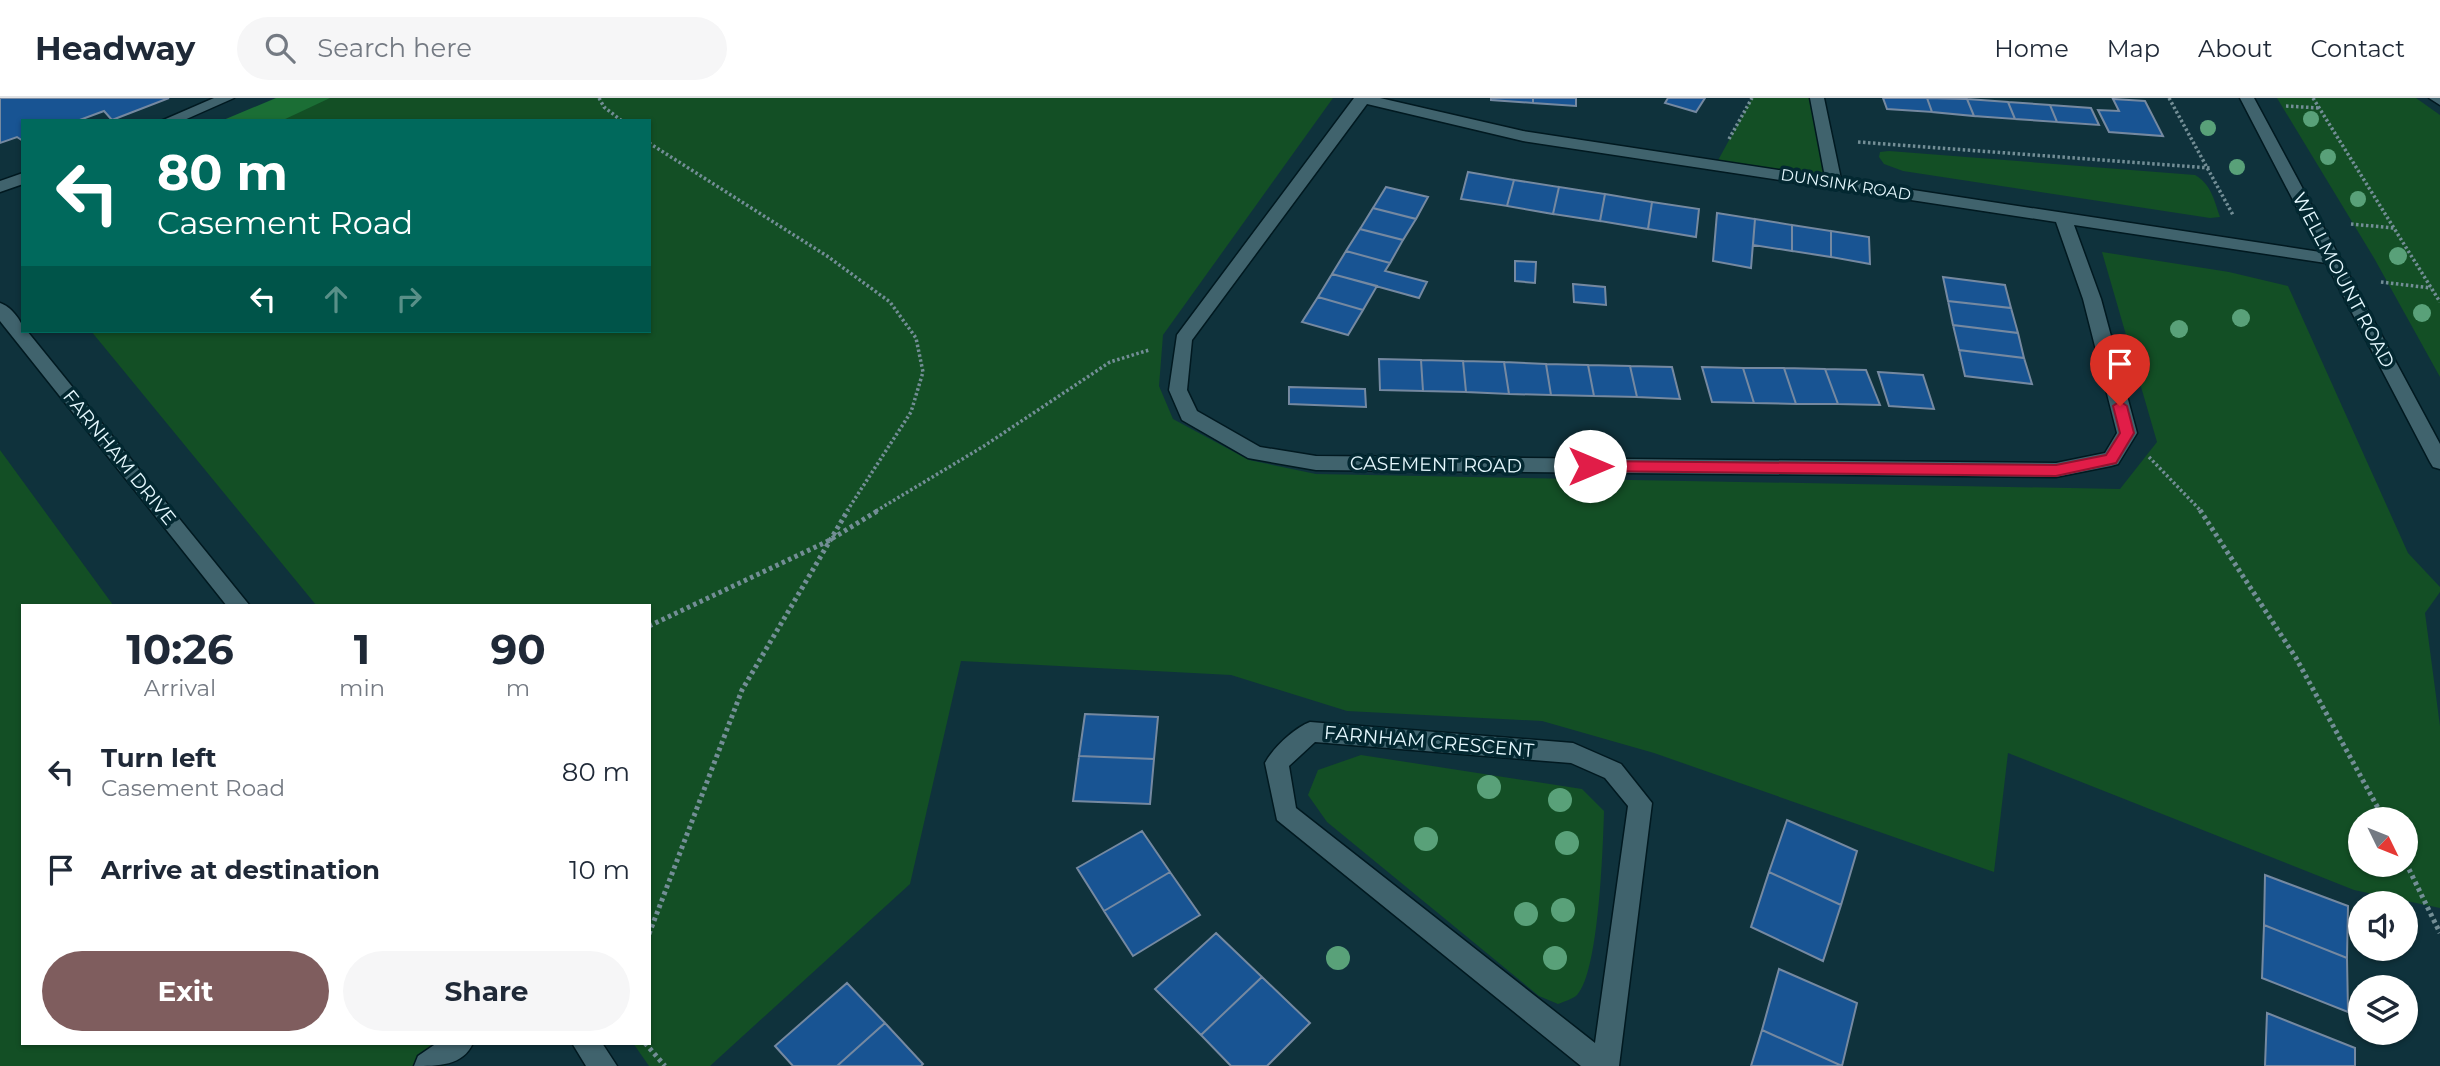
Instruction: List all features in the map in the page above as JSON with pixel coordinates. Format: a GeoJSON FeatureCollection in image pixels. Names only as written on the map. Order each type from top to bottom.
{"type":"FeatureCollection","features":[{"type":"Feature","properties":{"kind":"street"},"geometry":{"type":"LineString","coordinates":[[173,119],[227,98]]}},
{"type":"Feature","properties":{"kind":"street"},"geometry":{"type":"LineString","coordinates":[[1817,98],[1834,182]]}},
{"type":"Feature","properties":{"kind":"street","name":"WELLMOUNT ROAD"},"geometry":{"type":"LineString","coordinates":[[2247,98],[2440,462]]}},
{"type":"Feature","properties":{"kind":"street"},"geometry":{"type":"LineString","coordinates":[[1183,339],[1362,99]]}},
{"type":"Feature","properties":{"kind":"street","name":"DUNSINK ROAD"},"geometry":{"type":"LineString","coordinates":[[1362,99],[1523,136],[2334,259]]}},
{"type":"Feature","properties":{"kind":"street"},"geometry":{"type":"LineString","coordinates":[[0,187],[21,179]]}},
{"type":"Feature","properties":{"kind":"street"},"geometry":{"type":"LineString","coordinates":[[2063,218],[2092,299],[2127,433]]}},
{"type":"Feature","properties":{"kind":"street","name":"FARNHAM DRIVE"},"geometry":{"type":"LineString","coordinates":[[0,309],[238,604]]}},
{"type":"Feature","properties":{"kind":"street","name":"CASEMENT ROAD"},"geometry":{"type":"LineString","coordinates":[[1183,339],[1178,390],[1189,415],[1255,453],[1316,463],[2056,470],[2111,459],[2127,433]]}},
{"type":"Feature","properties":{"kind":"street","name":"FARNHAM CRESCENT"},"geometry":{"type":"LineString","coordinates":[[1310,732],[1573,753],[1613,771],[1640,803],[1603,1066],[1285,813],[1277,763],[1310,732]]}},
{"type":"Feature","properties":{"kind":"street"},"geometry":{"type":"LineString","coordinates":[[428,1066],[457,1045]]}},
{"type":"Feature","properties":{"kind":"street"},"geometry":{"type":"LineString","coordinates":[[587,1045],[603,1066]]}},
{"type":"Feature","properties":{"kind":"path"},"geometry":{"type":"LineString","coordinates":[[599,98],[604,107],[619,119]]}},
{"type":"Feature","properties":{"kind":"path"},"geometry":{"type":"LineString","coordinates":[[1716,164],[1752,98]]}},
{"type":"Feature","properties":{"kind":"path"},"geometry":{"type":"LineString","coordinates":[[2169,98],[2210,168],[2250,247]]}},
{"type":"Feature","properties":{"kind":"path"},"geometry":{"type":"LineString","coordinates":[[2313,98],[2440,302]]}},
{"type":"Feature","properties":{"kind":"path"},"geometry":{"type":"LineString","coordinates":[[1825,140],[2210,168]]}},
{"type":"Feature","properties":{"kind":"path"},"geometry":{"type":"LineString","coordinates":[[651,144],[827,256],[890,302],[916,338],[923,372],[911,412],[828,541],[742,690],[651,929]]}},
{"type":"Feature","properties":{"kind":"path"},"geometry":{"type":"LineString","coordinates":[[2313,221],[2395,229]]}},
{"type":"Feature","properties":{"kind":"path"},"geometry":{"type":"LineString","coordinates":[[2344,278],[2432,288]]}},
{"type":"Feature","properties":{"kind":"path"},"geometry":{"type":"LineString","coordinates":[[651,625],[828,541],[984,446],[1110,362],[1183,339]]}},
{"type":"Feature","properties":{"kind":"path"},"geometry":{"type":"LineString","coordinates":[[2127,433],[2201,511],[2296,658],[2377,807]]}},
{"type":"Feature","properties":{"kind":"path"},"geometry":{"type":"LineString","coordinates":[[2413,877],[2440,933]]}},
{"type":"Feature","properties":{"kind":"path"},"geometry":{"type":"LineString","coordinates":[[647,1045],[665,1066]]}},
{"type":"Feature","properties":{"kind":"green space"},"geometry":{"type":"Polygon","coordinates":[[[276,98],[330,98],[285,119],[226,119],[276,98]]]}},
{"type":"Feature","properties":{"kind":"green space"},"geometry":{"type":"Polygon","coordinates":[[[326,98],[1333,98],[1163,335],[1159,386],[1173,419],[1249,460],[1316,474],[2120,489],[2157,442],[2102,252],[2229,272],[2288,286],[2408,553],[2440,587],[2440,592],[2425,613],[2440,726],[2440,908],[2418,903],[2418,891],[2354,890],[2008,753],[1994,872],[1654,753],[1542,721],[1347,711],[1231,675],[961,661],[910,884],[710,1066],[649,1066],[634,1045],[651,1045],[651,604],[315,604],[93,333],[651,333],[651,119],[274,119],[326,98]]]}},
{"type":"Feature","properties":{"kind":"green space"},"geometry":{"type":"Polygon","coordinates":[[[1752,98],[1816,98],[1834,182],[1716,164],[1752,98]]]}},
{"type":"Feature","properties":{"kind":"green space"},"geometry":{"type":"Polygon","coordinates":[[[2277,98],[2416,98],[2440,115],[2440,377],[2374,258],[2277,98]]]}},
{"type":"Feature","properties":{"kind":"green space"},"geometry":{"type":"Polygon","coordinates":[[[1880,152],[2195,175],[2208,188],[2220,217],[2210,218],[1903,171],[1884,164],[1879,157],[1880,152]]]}},
{"type":"Feature","properties":{"kind":"green space"},"geometry":{"type":"Polygon","coordinates":[[[0,450],[112,604],[21,604],[21,1045],[430,1045],[445,1066],[0,1066],[0,450]]]}},
{"type":"Feature","properties":{"kind":"green space"},"geometry":{"type":"Polygon","coordinates":[[[1361,755],[1582,789],[1604,811],[1595,936],[1584,982],[1577,995],[1558,1004],[1539,996],[1327,822],[1308,795],[1318,770],[1361,755]]]}},
{"type":"Feature","properties":{"kind":"building"},"geometry":{"type":"Polygon","coordinates":[[[0,98],[169,98],[115,119],[104,111],[82,119],[21,119],[21,140],[17,137],[0,143],[0,98]]]}},
{"type":"Feature","properties":{"kind":"building"},"geometry":{"type":"Polygon","coordinates":[[[1533,98],[1533,103],[1491,100],[1533,98]]]}},
{"type":"Feature","properties":{"kind":"building"},"geometry":{"type":"Polygon","coordinates":[[[1533,98],[1576,98],[1576,106],[1533,103],[1533,98]]]}},
{"type":"Feature","properties":{"kind":"building"},"geometry":{"type":"Polygon","coordinates":[[[1668,98],[1705,98],[1696,112],[1665,103],[1668,98]]]}},
{"type":"Feature","properties":{"kind":"building"},"geometry":{"type":"Polygon","coordinates":[[[1883,98],[1927,98],[1932,112],[1887,109],[1883,98]]]}},
{"type":"Feature","properties":{"kind":"building"},"geometry":{"type":"Polygon","coordinates":[[[1927,98],[1967,99],[1974,116],[1932,112],[1927,98]]]}},
{"type":"Feature","properties":{"kind":"building"},"geometry":{"type":"Polygon","coordinates":[[[1967,99],[2008,102],[2015,119],[1974,116],[1967,99]]]}},
{"type":"Feature","properties":{"kind":"building"},"geometry":{"type":"Polygon","coordinates":[[[2113,99],[2145,101],[2163,136],[2109,132],[2098,110],[2119,111],[2113,99]]]}},
{"type":"Feature","properties":{"kind":"building"},"geometry":{"type":"Polygon","coordinates":[[[2008,102],[2050,105],[2057,122],[2015,119],[2008,102]]]}},
{"type":"Feature","properties":{"kind":"building"},"geometry":{"type":"Polygon","coordinates":[[[2050,105],[2091,108],[2099,125],[2057,122],[2050,105]]]}},
{"type":"Feature","properties":{"kind":"building"},"geometry":{"type":"Polygon","coordinates":[[[1468,172],[1514,180],[1507,206],[1461,199],[1468,172]]]}},
{"type":"Feature","properties":{"kind":"building"},"geometry":{"type":"Polygon","coordinates":[[[1514,180],[1559,187],[1553,214],[1507,206],[1514,180]]]}},
{"type":"Feature","properties":{"kind":"building"},"geometry":{"type":"Polygon","coordinates":[[[1386,187],[1428,197],[1416,219],[1373,208],[1386,187]]]}},
{"type":"Feature","properties":{"kind":"building"},"geometry":{"type":"Polygon","coordinates":[[[1559,187],[1605,194],[1600,221],[1553,214],[1559,187]]]}},
{"type":"Feature","properties":{"kind":"building"},"geometry":{"type":"Polygon","coordinates":[[[1605,194],[1652,202],[1648,229],[1600,221],[1605,194]]]}},
{"type":"Feature","properties":{"kind":"building"},"geometry":{"type":"Polygon","coordinates":[[[1652,202],[1699,209],[1696,237],[1648,229],[1652,202]]]}},
{"type":"Feature","properties":{"kind":"building"},"geometry":{"type":"Polygon","coordinates":[[[1373,208],[1416,219],[1403,240],[1360,229],[1373,208]]]}},
{"type":"Feature","properties":{"kind":"building"},"geometry":{"type":"Polygon","coordinates":[[[1717,213],[1755,219],[1751,268],[1713,261],[1717,213]]]}},
{"type":"Feature","properties":{"kind":"building"},"geometry":{"type":"Polygon","coordinates":[[[1755,219],[1792,225],[1792,251],[1753,245],[1755,219]]]}},
{"type":"Feature","properties":{"kind":"building"},"geometry":{"type":"Polygon","coordinates":[[[1792,225],[1831,231],[1831,257],[1792,251],[1792,225]]]}},
{"type":"Feature","properties":{"kind":"building"},"geometry":{"type":"Polygon","coordinates":[[[1360,229],[1403,240],[1390,263],[1346,251],[1360,229]]]}},
{"type":"Feature","properties":{"kind":"building"},"geometry":{"type":"Polygon","coordinates":[[[1831,231],[1869,237],[1870,264],[1831,257],[1831,231]]]}},
{"type":"Feature","properties":{"kind":"building"},"geometry":{"type":"Polygon","coordinates":[[[1346,251],[1390,263],[1385,271],[1427,282],[1419,298],[1332,274],[1346,251]]]}},
{"type":"Feature","properties":{"kind":"building"},"geometry":{"type":"Polygon","coordinates":[[[1515,261],[1536,262],[1535,283],[1515,281],[1515,261]]]}},
{"type":"Feature","properties":{"kind":"building"},"geometry":{"type":"Polygon","coordinates":[[[1332,274],[1377,286],[1363,310],[1318,297],[1332,274]]]}},
{"type":"Feature","properties":{"kind":"building"},"geometry":{"type":"Polygon","coordinates":[[[1943,277],[2005,285],[2011,308],[1948,301],[1943,277]]]}},
{"type":"Feature","properties":{"kind":"building"},"geometry":{"type":"Polygon","coordinates":[[[1573,284],[1605,287],[1606,305],[1574,302],[1573,284]]]}},
{"type":"Feature","properties":{"kind":"building"},"geometry":{"type":"Polygon","coordinates":[[[1318,297],[1363,310],[1348,335],[1302,322],[1318,297]]]}},
{"type":"Feature","properties":{"kind":"building"},"geometry":{"type":"Polygon","coordinates":[[[1948,301],[2011,308],[2018,333],[1953,325],[1948,301]]]}},
{"type":"Feature","properties":{"kind":"building"},"geometry":{"type":"Polygon","coordinates":[[[1953,325],[2018,333],[2024,358],[1959,350],[1953,325]]]}},
{"type":"Feature","properties":{"kind":"building"},"geometry":{"type":"Polygon","coordinates":[[[1959,350],[2024,358],[2032,384],[1965,376],[1959,350]]]}},
{"type":"Feature","properties":{"kind":"building"},"geometry":{"type":"Polygon","coordinates":[[[1379,359],[1421,360],[1423,391],[1380,390],[1379,359]]]}},
{"type":"Feature","properties":{"kind":"building"},"geometry":{"type":"Polygon","coordinates":[[[1421,360],[1463,361],[1466,392],[1423,391],[1421,360]]]}},
{"type":"Feature","properties":{"kind":"building"},"geometry":{"type":"Polygon","coordinates":[[[1463,361],[1504,362],[1509,394],[1466,392],[1463,361]]]}},
{"type":"Feature","properties":{"kind":"building"},"geometry":{"type":"Polygon","coordinates":[[[1504,362],[1546,364],[1551,395],[1509,394],[1504,362]]]}},
{"type":"Feature","properties":{"kind":"building"},"geometry":{"type":"Polygon","coordinates":[[[1546,364],[1588,365],[1594,396],[1551,395],[1546,364]]]}},
{"type":"Feature","properties":{"kind":"building"},"geometry":{"type":"Polygon","coordinates":[[[1588,365],[1630,366],[1637,397],[1594,396],[1588,365]]]}},
{"type":"Feature","properties":{"kind":"building"},"geometry":{"type":"Polygon","coordinates":[[[1630,366],[1672,367],[1680,399],[1637,397],[1630,366]]]}},
{"type":"Feature","properties":{"kind":"building"},"geometry":{"type":"Polygon","coordinates":[[[1702,367],[1743,368],[1754,403],[1712,402],[1702,367]]]}},
{"type":"Feature","properties":{"kind":"building"},"geometry":{"type":"Polygon","coordinates":[[[1743,368],[1784,368],[1796,404],[1754,403],[1743,368]]]}},
{"type":"Feature","properties":{"kind":"building"},"geometry":{"type":"Polygon","coordinates":[[[1784,368],[1825,369],[1838,404],[1796,404],[1784,368]]]}},
{"type":"Feature","properties":{"kind":"building"},"geometry":{"type":"Polygon","coordinates":[[[1825,369],[1866,370],[1880,405],[1838,404],[1825,369]]]}},
{"type":"Feature","properties":{"kind":"building"},"geometry":{"type":"Polygon","coordinates":[[[1878,372],[1923,375],[1934,409],[1889,406],[1878,372]]]}},
{"type":"Feature","properties":{"kind":"building"},"geometry":{"type":"Polygon","coordinates":[[[1289,387],[1365,389],[1366,407],[1289,404],[1289,387]]]}},
{"type":"Feature","properties":{"kind":"building"},"geometry":{"type":"Polygon","coordinates":[[[1085,714],[1158,717],[1154,759],[1079,756],[1085,714]]]}},
{"type":"Feature","properties":{"kind":"building"},"geometry":{"type":"Polygon","coordinates":[[[1079,756],[1154,759],[1150,804],[1073,801],[1079,756]]]}},
{"type":"Feature","properties":{"kind":"building"},"geometry":{"type":"Polygon","coordinates":[[[1787,820],[1857,851],[1841,905],[1769,872],[1787,820]]]}},
{"type":"Feature","properties":{"kind":"building"},"geometry":{"type":"Polygon","coordinates":[[[1142,831],[1170,872],[1104,911],[1077,868],[1142,831]]]}},
{"type":"Feature","properties":{"kind":"building"},"geometry":{"type":"Polygon","coordinates":[[[1170,872],[1200,915],[1133,956],[1104,911],[1170,872]]]}},
{"type":"Feature","properties":{"kind":"building"},"geometry":{"type":"Polygon","coordinates":[[[1769,872],[1841,905],[1823,961],[1751,927],[1769,872]]]}},
{"type":"Feature","properties":{"kind":"building"},"geometry":{"type":"Polygon","coordinates":[[[2265,875],[2348,906],[2347,958],[2264,925],[2265,875]]]}},
{"type":"Feature","properties":{"kind":"building"},"geometry":{"type":"Polygon","coordinates":[[[2264,925],[2347,958],[2348,1012],[2262,978],[2264,925]]]}},
{"type":"Feature","properties":{"kind":"building"},"geometry":{"type":"Polygon","coordinates":[[[1216,933],[1262,977],[1201,1035],[1155,989],[1216,933]]]}},
{"type":"Feature","properties":{"kind":"building"},"geometry":{"type":"Polygon","coordinates":[[[1779,969],[1857,1003],[1842,1066],[1762,1030],[1779,969]]]}},
{"type":"Feature","properties":{"kind":"building"},"geometry":{"type":"Polygon","coordinates":[[[1262,977],[1310,1023],[1267,1066],[1231,1066],[1201,1035],[1262,977]]]}},
{"type":"Feature","properties":{"kind":"building"},"geometry":{"type":"Polygon","coordinates":[[[847,983],[885,1023],[837,1066],[793,1066],[775,1046],[847,983]]]}},
{"type":"Feature","properties":{"kind":"building"},"geometry":{"type":"Polygon","coordinates":[[[2267,1013],[2355,1048],[2355,1066],[2265,1066],[2267,1013]]]}},
{"type":"Feature","properties":{"kind":"building"},"geometry":{"type":"Polygon","coordinates":[[[885,1023],[923,1064],[921,1066],[837,1066],[885,1023]]]}},
{"type":"Feature","properties":{"kind":"building"},"geometry":{"type":"Polygon","coordinates":[[[1762,1030],[1842,1066],[1751,1066],[1762,1030]]]}},
{"type":"Feature","properties":{"kind":"route"},"geometry":{"type":"LineString","coordinates":[[1590,466],[2056,470],[2111,459],[2127,433],[2120,406]]}}]}
